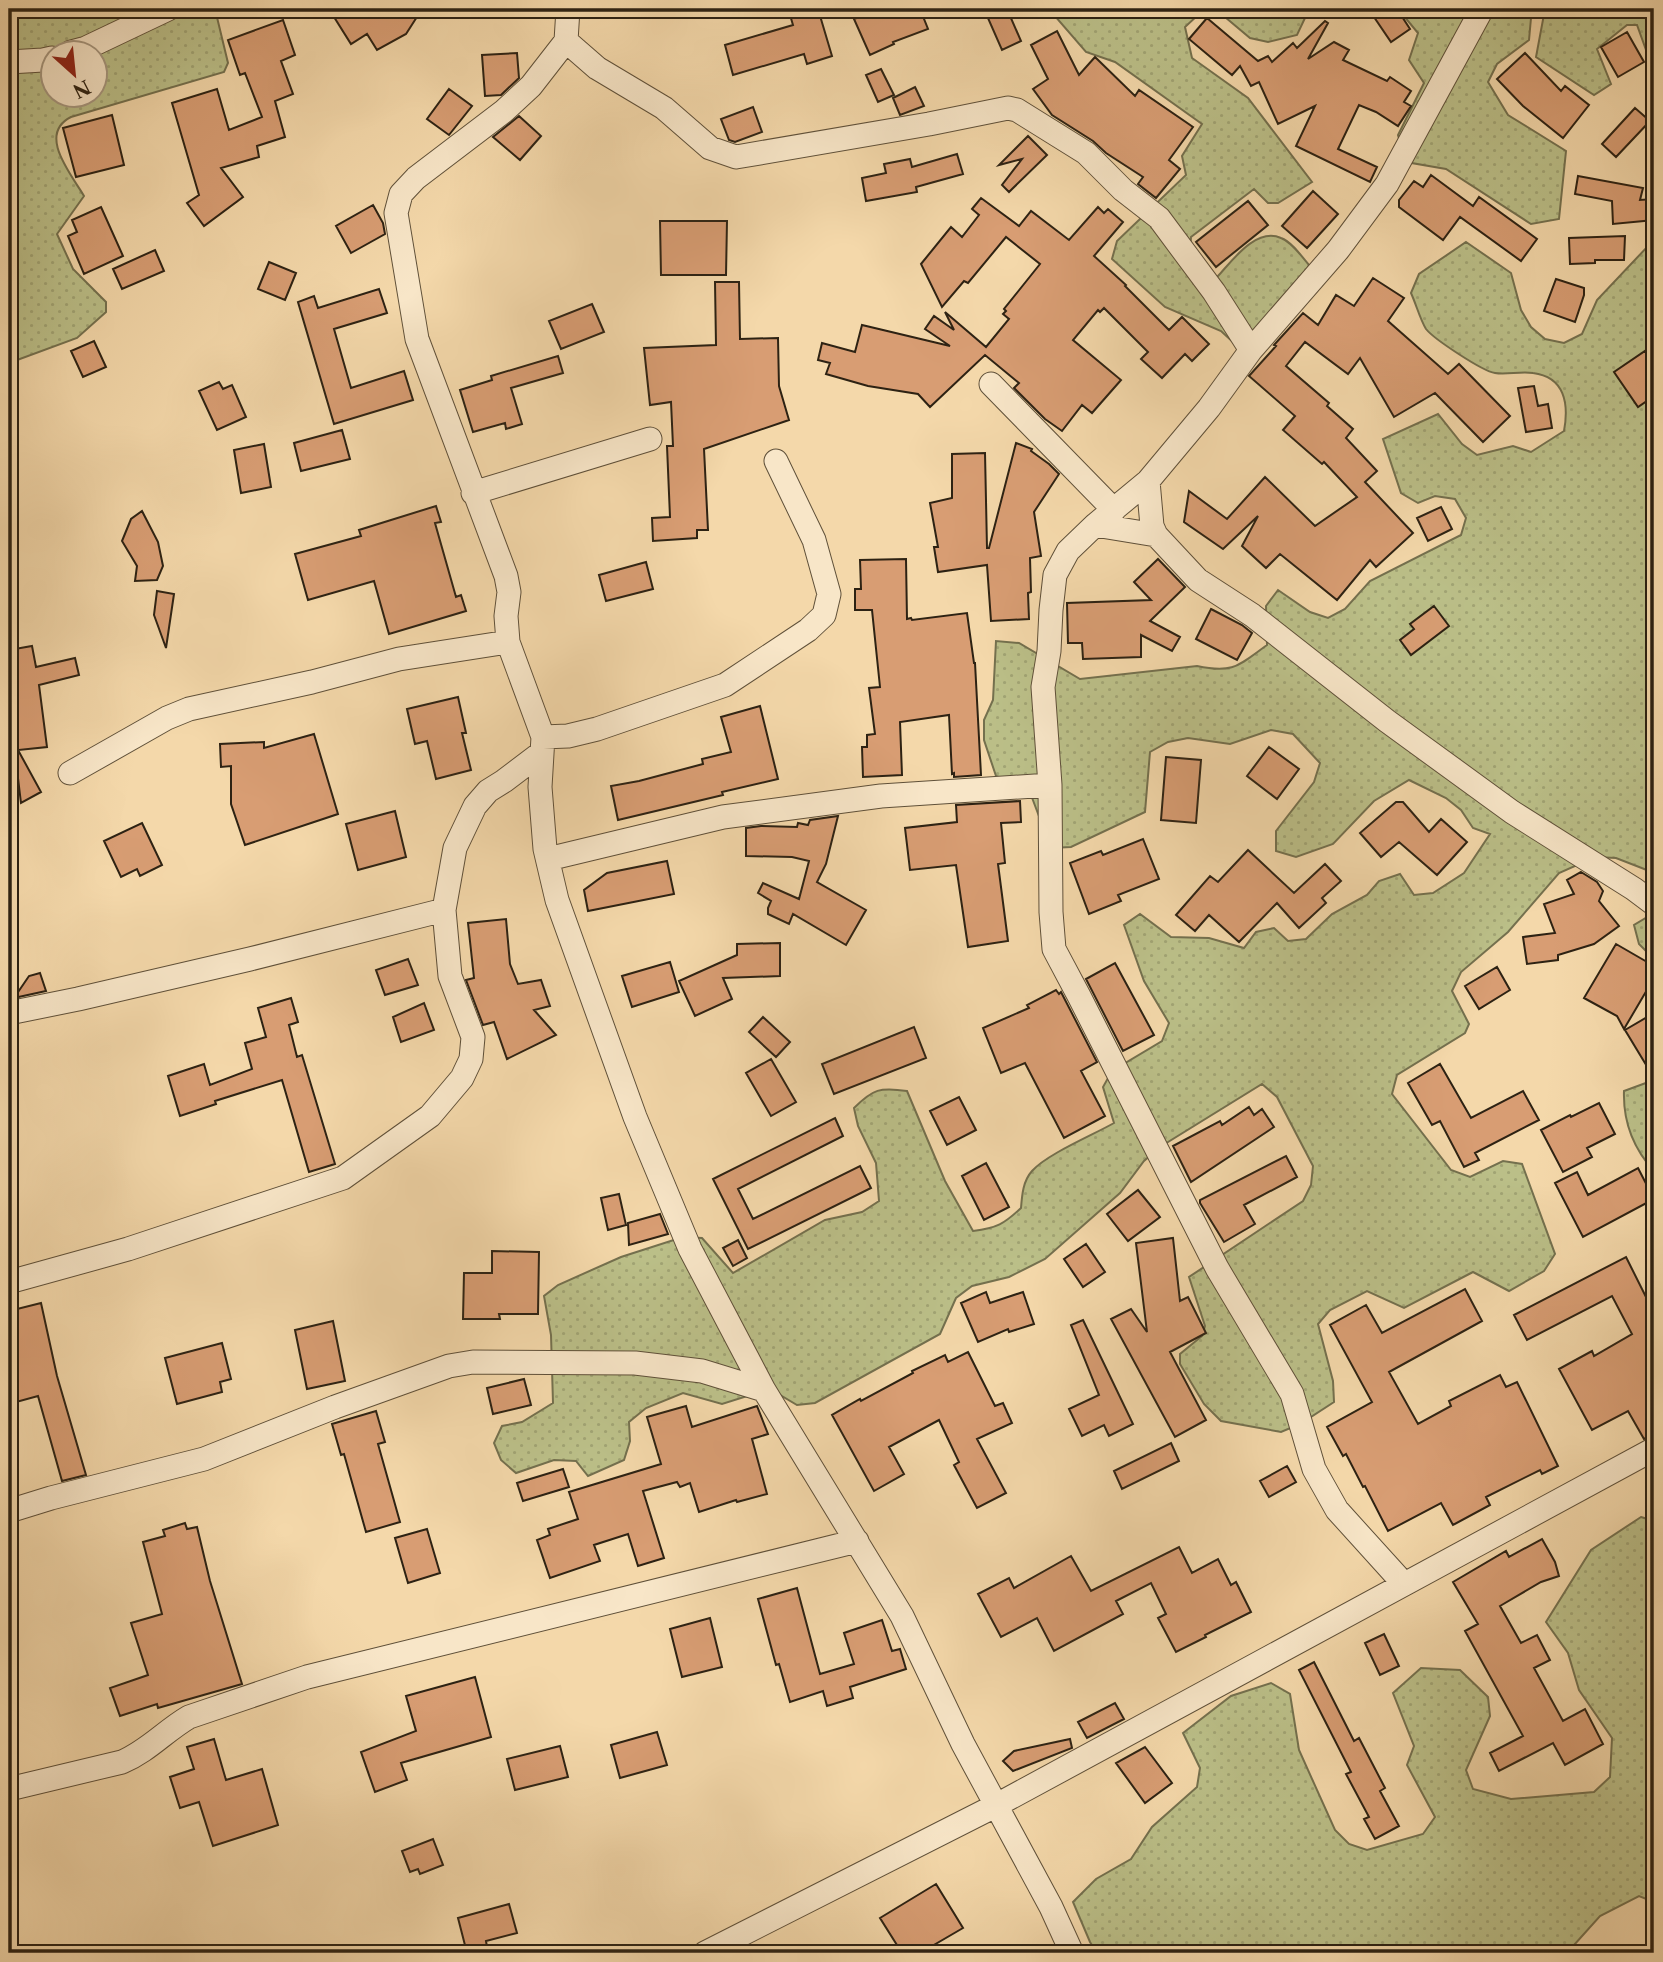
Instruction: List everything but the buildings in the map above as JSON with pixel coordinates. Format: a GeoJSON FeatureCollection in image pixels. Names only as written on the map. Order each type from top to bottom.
{"type":"FeatureCollection","features":[{"type":"Feature","properties":{"kind":"street"},"geometry":{"type":"LineString","coordinates":[[107,38],[168,9]]}},
{"type":"Feature","properties":{"kind":"street"},"geometry":{"type":"LineString","coordinates":[[568,9],[566,41],[531,86],[504,111],[416,178],[401,194],[396,213],[417,339],[506,576],[509,592],[506,615],[508,642],[542,745],[540,787],[545,849],[557,900],[635,1117],[690,1249],[764,1390],[902,1616],[962,1744],[1051,1907],[1072,1953]]}},
{"type":"Feature","properties":{"kind":"street"},"geometry":{"type":"LineString","coordinates":[[1404,1584],[1337,1510],[1314,1469],[1292,1394],[1217,1268],[1079,996],[1057,958],[1051,912],[1050,785],[1043,688],[1055,575],[1068,551],[1149,481],[1209,408],[1251,350],[1338,250],[1387,184],[1482,9]]}},
{"type":"Feature","properties":{"kind":"street"},"geometry":{"type":"LineString","coordinates":[[566,41],[597,68],[664,108],[710,148],[736,157],[929,124],[1008,107],[1017,110],[1086,153],[1123,190],[1159,218],[1214,292],[1251,350]]}},
{"type":"Feature","properties":{"kind":"street"},"geometry":{"type":"LineString","coordinates":[[9,62],[38,60]]}},
{"type":"Feature","properties":{"kind":"street"},"geometry":{"type":"LineString","coordinates":[[991,384],[1114,510]]}},
{"type":"Feature","properties":{"kind":"street"},"geometry":{"type":"LineString","coordinates":[[473,493],[650,439]]}},
{"type":"Feature","properties":{"kind":"street"},"geometry":{"type":"LineString","coordinates":[[9,1282],[128,1249],[343,1178],[430,1116],[462,1078],[471,1059],[473,1037],[450,976],[444,910],[455,848],[475,806],[488,791],[505,781],[542,745],[725,685],[808,629],[824,615],[829,594],[814,540],[776,461]]}},
{"type":"Feature","properties":{"kind":"street"},"geometry":{"type":"LineString","coordinates":[[1149,481],[1152,526],[1156,535],[1198,580],[1252,615],[1387,721],[1512,812],[1634,889],[1654,905]]}},
{"type":"Feature","properties":{"kind":"street"},"geometry":{"type":"LineString","coordinates":[[1095,525],[1156,535]]}},
{"type":"Feature","properties":{"kind":"street"},"geometry":{"type":"LineString","coordinates":[[70,773],[167,718],[189,709],[312,682],[399,659],[508,642]]}},
{"type":"Feature","properties":{"kind":"street"},"geometry":{"type":"LineString","coordinates":[[548,859],[723,817],[881,796],[1050,785]]}},
{"type":"Feature","properties":{"kind":"street"},"geometry":{"type":"LineString","coordinates":[[9,1013],[250,959],[444,910]]}},
{"type":"Feature","properties":{"kind":"street"},"geometry":{"type":"LineString","coordinates":[[9,1511],[204,1459],[335,1407],[449,1366],[473,1362],[635,1363],[702,1371],[764,1390]]}},
{"type":"Feature","properties":{"kind":"street"},"geometry":{"type":"LineString","coordinates":[[705,1953],[995,1806],[1654,1449]]}},
{"type":"Feature","properties":{"kind":"street"},"geometry":{"type":"LineString","coordinates":[[9,1789],[122,1762],[138,1755],[189,1717],[307,1677],[857,1541]]}},
{"type":"Feature","properties":{"kind":"green space"},"geometry":{"type":"Polygon","coordinates":[[[9,9],[215,9],[228,63],[224,72],[108,106],[108,38],[38,38],[38,108],[102,108],[71,117],[61,124],[57,133],[60,155],[84,196],[57,234],[73,269],[106,302],[106,312],[77,338],[9,363],[9,9]]]}},
{"type":"Feature","properties":{"kind":"green space"},"geometry":{"type":"Polygon","coordinates":[[[1055,9],[1301,9],[1305,18],[1297,35],[1268,42],[1250,38],[1219,12],[1199,14],[1185,27],[1192,58],[1248,98],[1312,182],[1278,203],[1268,203],[1254,189],[1191,237],[1190,255],[1208,277],[1218,276],[1245,247],[1263,237],[1281,238],[1309,265],[1297,291],[1277,314],[1235,344],[1221,331],[1165,307],[1112,259],[1117,241],[1186,175],[1182,156],[1202,124],[1115,62],[1086,52],[1054,15],[1055,9]]]}},
{"type":"Feature","properties":{"kind":"green space"},"geometry":{"type":"Polygon","coordinates":[[[1398,9],[1527,9],[1531,18],[1529,40],[1497,64],[1488,82],[1508,115],[1566,151],[1559,219],[1531,224],[1446,169],[1406,162],[1398,135],[1424,83],[1409,60],[1418,33],[1398,9]]]}},
{"type":"Feature","properties":{"kind":"green space"},"geometry":{"type":"Polygon","coordinates":[[[1545,9],[1654,9],[1654,62],[1650,61],[1637,25],[1627,25],[1597,49],[1611,84],[1594,95],[1536,57],[1545,9]]]}},
{"type":"Feature","properties":{"kind":"green space"},"geometry":{"type":"Polygon","coordinates":[[[1466,242],[1511,273],[1521,310],[1531,327],[1545,339],[1564,343],[1582,334],[1597,300],[1649,245],[1654,243],[1654,870],[1652,872],[1616,858],[1595,857],[1559,873],[1508,932],[1461,972],[1452,991],[1469,1024],[1465,1033],[1397,1075],[1392,1094],[1451,1170],[1470,1177],[1503,1161],[1522,1164],[1555,1254],[1544,1271],[1509,1291],[1473,1272],[1404,1308],[1367,1291],[1330,1310],[1318,1324],[1333,1381],[1334,1402],[1300,1424],[1281,1432],[1221,1421],[1204,1404],[1180,1364],[1180,1354],[1202,1336],[1205,1326],[1189,1277],[1303,1201],[1311,1185],[1313,1166],[1277,1097],[1262,1084],[1160,1147],[1144,1161],[1120,1193],[1045,1259],[1009,1277],[972,1286],[956,1298],[940,1334],[815,1403],[797,1405],[780,1395],[760,1392],[722,1404],[683,1393],[646,1408],[629,1422],[630,1441],[624,1460],[588,1476],[576,1461],[554,1460],[516,1473],[501,1460],[494,1443],[502,1426],[522,1422],[553,1403],[551,1335],[544,1296],[558,1285],[621,1257],[683,1237],[702,1238],[733,1273],[825,1220],[862,1212],[879,1201],[876,1163],[858,1126],[854,1108],[872,1093],[890,1089],[907,1091],[945,1181],[973,1231],[1005,1222],[1021,1208],[1027,1179],[1032,1171],[1059,1152],[1114,1123],[1103,1087],[1112,1071],[1162,1041],[1169,1023],[1144,981],[1124,925],[1140,914],[1171,937],[1209,938],[1244,948],[1256,932],[1274,928],[1288,941],[1306,939],[1332,914],[1367,895],[1379,881],[1400,874],[1414,895],[1433,893],[1464,873],[1490,834],[1473,828],[1461,810],[1446,798],[1409,780],[1374,801],[1333,844],[1296,857],[1276,851],[1276,831],[1314,782],[1320,763],[1293,734],[1271,730],[1230,744],[1188,738],[1168,742],[1150,752],[1145,812],[1071,847],[1051,848],[1031,795],[1016,783],[996,776],[984,740],[984,720],[993,700],[996,641],[1019,643],[1080,679],[1197,666],[1228,668],[1242,663],[1267,645],[1266,606],[1278,590],[1310,612],[1328,618],[1345,609],[1370,581],[1461,535],[1466,518],[1455,499],[1435,496],[1418,503],[1401,493],[1383,439],[1438,414],[1462,444],[1477,455],[1513,446],[1531,452],[1564,431],[1566,411],[1562,393],[1552,380],[1533,373],[1489,371],[1438,340],[1426,329],[1411,293],[1419,274],[1466,242]]]}},
{"type":"Feature","properties":{"kind":"green space"},"geometry":{"type":"Polygon","coordinates":[[[1654,913],[1654,959],[1639,944],[1634,925],[1654,913]]]}},
{"type":"Feature","properties":{"kind":"green space"},"geometry":{"type":"Polygon","coordinates":[[[1654,1080],[1654,1171],[1640,1153],[1631,1134],[1625,1113],[1624,1091],[1654,1080]]]}},
{"type":"Feature","properties":{"kind":"green space"},"geometry":{"type":"Polygon","coordinates":[[[1641,1517],[1654,1521],[1654,1902],[1639,1896],[1600,1916],[1574,1945],[1577,1953],[1097,1953],[1073,1902],[1096,1879],[1131,1859],[1152,1827],[1197,1787],[1200,1768],[1183,1733],[1231,1696],[1271,1683],[1290,1694],[1299,1750],[1335,1830],[1349,1844],[1367,1850],[1423,1834],[1435,1817],[1407,1765],[1414,1746],[1393,1693],[1421,1668],[1460,1670],[1488,1697],[1490,1716],[1466,1770],[1473,1789],[1511,1799],[1594,1792],[1610,1777],[1612,1738],[1579,1690],[1568,1653],[1546,1622],[1591,1550],[1641,1517]]]}}]}
